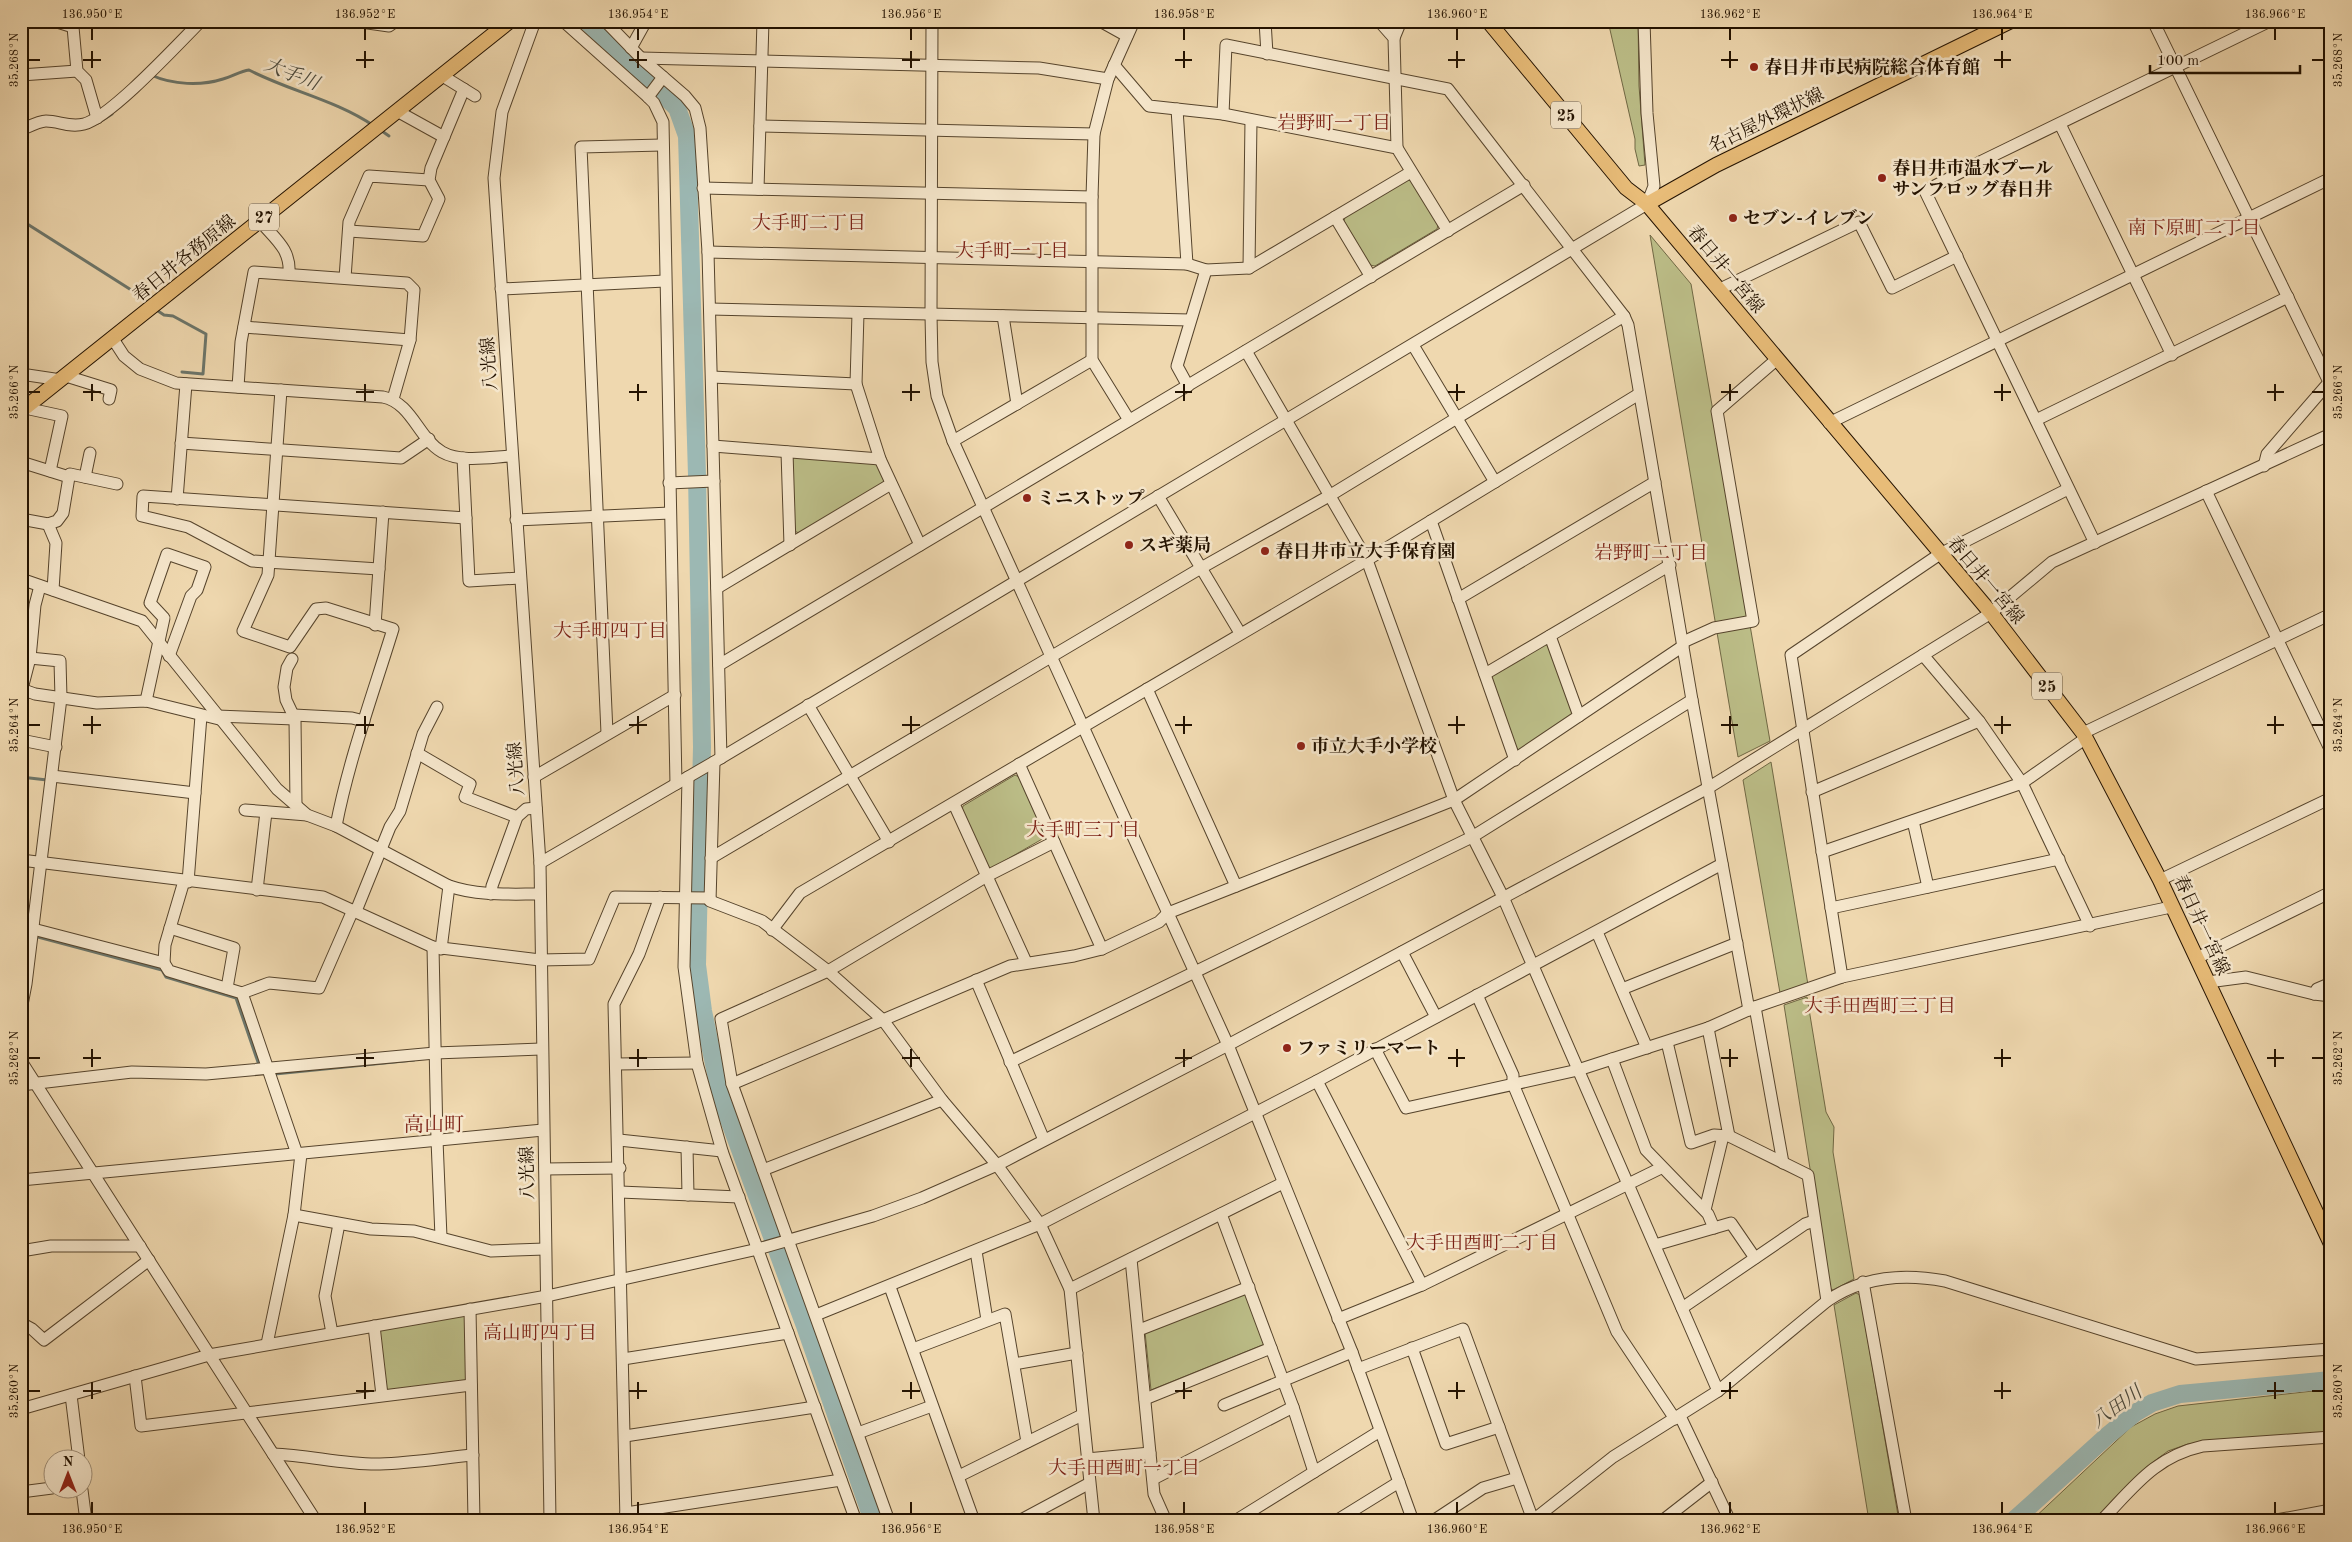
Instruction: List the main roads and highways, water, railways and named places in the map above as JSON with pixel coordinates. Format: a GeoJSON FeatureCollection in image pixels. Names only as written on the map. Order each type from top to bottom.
{"type":"FeatureCollection","features":[{"type":"Feature","properties":{"kind":"main road","name":"春日井各務原線"},"geometry":{"type":"LineString","coordinates":[[23,409],[510,21]]}},
{"type":"Feature","properties":{"kind":"main road","name":"春日井一宮線"},"geometry":{"type":"LineString","coordinates":[[1488,21],[1626,188],[1647,204],[1776,360],[1991,613],[2085,735],[2160,880],[2171,908],[2197,958],[2329,1236]]}},
{"type":"Feature","properties":{"kind":"main road","name":"名古屋外環状線"},"geometry":{"type":"LineString","coordinates":[[1647,204],[1716,165],[2011,21]]}},
{"type":"Feature","properties":{"kind":"waterway"},"geometry":{"type":"LineString","coordinates":[[586,21],[677,108],[687,136],[697,475],[702,747],[697,965],[703,1011],[721,1098],[805,1326],[873,1521]]}},
{"type":"Feature","properties":{"kind":"waterway"},"geometry":{"type":"LineString","coordinates":[[1629,21],[1630,26]]}},
{"type":"Feature","properties":{"kind":"waterway","name":"大手川"},"geometry":{"type":"LineString","coordinates":[[151,75],[178,83],[206,83],[249,70],[344,109],[374,126]]}},
{"type":"Feature","properties":{"kind":"waterway","name":"大手川"},"geometry":{"type":"LineString","coordinates":[[101,121],[112,114]]}},
{"type":"Feature","properties":{"kind":"waterway","name":"大手川"},"geometry":{"type":"LineString","coordinates":[[379,129],[389,136]]}},
{"type":"Feature","properties":{"kind":"waterway"},"geometry":{"type":"LineString","coordinates":[[21,220],[136,293],[150,305]]}},
{"type":"Feature","properties":{"kind":"waterway"},"geometry":{"type":"LineString","coordinates":[[155,309],[164,315],[173,316],[206,334],[203,374],[182,372]]}},
{"type":"Feature","properties":{"kind":"waterway"},"geometry":{"type":"LineString","coordinates":[[21,777],[47,780]]}},
{"type":"Feature","properties":{"kind":"waterway"},"geometry":{"type":"LineString","coordinates":[[21,932],[26,933]]}},
{"type":"Feature","properties":{"kind":"waterway"},"geometry":{"type":"LineString","coordinates":[[38,937],[162,970],[166,977],[236,998],[259,1065]]}},
{"type":"Feature","properties":{"kind":"waterway"},"geometry":{"type":"LineString","coordinates":[[275,1074],[414,1060]]}},
{"type":"Feature","properties":{"kind":"waterway","name":"八田川"},"geometry":{"type":"LineString","coordinates":[[2013,1521],[2107,1436],[2135,1413],[2152,1403],[2180,1394],[2331,1380]]}},
{"type":"Feature","properties":{"kind":"place","name":"春日井市民病院総合体育館"},"geometry":{"type":"Point","coordinates":[1754,67]}},
{"type":"Feature","properties":{"kind":"place","name":"春日井市温水プール サンフロッグ春日井"},"geometry":{"type":"Point","coordinates":[1882,178]}},
{"type":"Feature","properties":{"kind":"place","name":"セブン-イレブン"},"geometry":{"type":"Point","coordinates":[1733,218]}},
{"type":"Feature","properties":{"kind":"place","name":"ミニストップ"},"geometry":{"type":"Point","coordinates":[1027,498]}},
{"type":"Feature","properties":{"kind":"place","name":"スギ薬局"},"geometry":{"type":"Point","coordinates":[1129,545]}},
{"type":"Feature","properties":{"kind":"place","name":"春日井市立大手保育園"},"geometry":{"type":"Point","coordinates":[1265,551]}},
{"type":"Feature","properties":{"kind":"place","name":"市立大手小学校"},"geometry":{"type":"Point","coordinates":[1301,746]}},
{"type":"Feature","properties":{"kind":"place","name":"ファミリーマート"},"geometry":{"type":"Point","coordinates":[1287,1048]}},
{"type":"Feature","properties":{"kind":"district","name":"岩野町一丁目"},"geometry":{"type":"Point","coordinates":[1334,122]}},
{"type":"Feature","properties":{"kind":"district","name":"大手町二丁目"},"geometry":{"type":"Point","coordinates":[809,222]}},
{"type":"Feature","properties":{"kind":"district","name":"南下原町二丁目"},"geometry":{"type":"Point","coordinates":[2194,227]}},
{"type":"Feature","properties":{"kind":"district","name":"大手町一丁目"},"geometry":{"type":"Point","coordinates":[1012,250]}},
{"type":"Feature","properties":{"kind":"district","name":"岩野町二丁目"},"geometry":{"type":"Point","coordinates":[1651,552]}},
{"type":"Feature","properties":{"kind":"district","name":"大手町四丁目"},"geometry":{"type":"Point","coordinates":[610,630]}},
{"type":"Feature","properties":{"kind":"district","name":"大手町三丁目"},"geometry":{"type":"Point","coordinates":[1083,829]}},
{"type":"Feature","properties":{"kind":"district","name":"大手田酉町三丁目"},"geometry":{"type":"Point","coordinates":[1880,1005]}},
{"type":"Feature","properties":{"kind":"district","name":"高山町"},"geometry":{"type":"Point","coordinates":[434,1124]}},
{"type":"Feature","properties":{"kind":"district","name":"大手田酉町二丁目"},"geometry":{"type":"Point","coordinates":[1482,1242]}},
{"type":"Feature","properties":{"kind":"district","name":"高山町四丁目"},"geometry":{"type":"Point","coordinates":[540,1332]}},
{"type":"Feature","properties":{"kind":"district","name":"大手田酉町一丁目"},"geometry":{"type":"Point","coordinates":[1124,1467]}}]}
